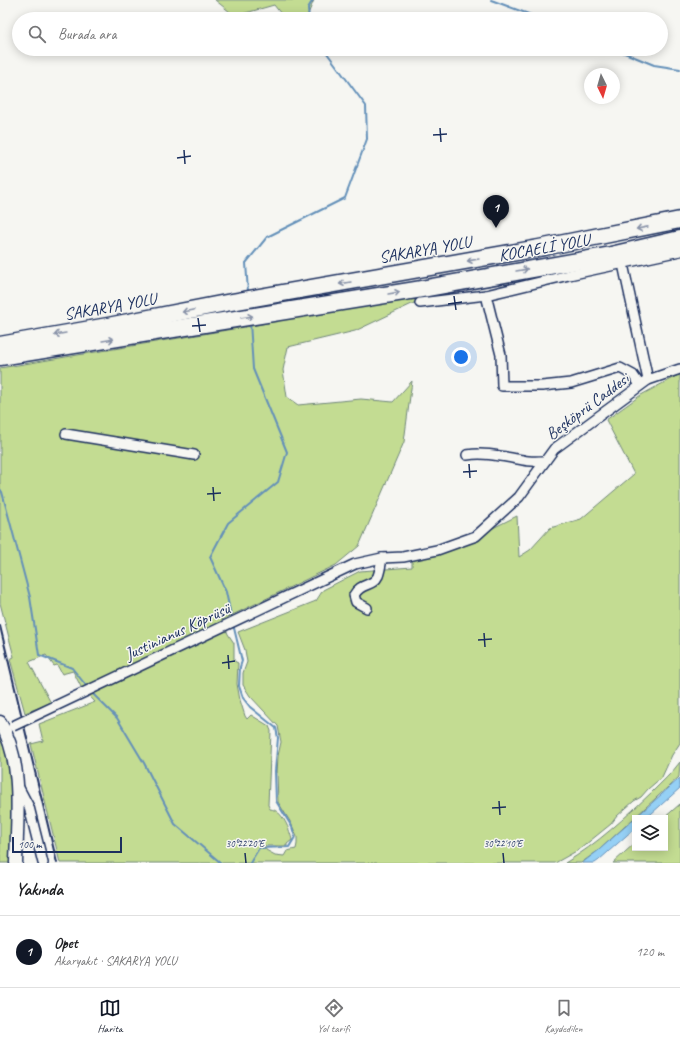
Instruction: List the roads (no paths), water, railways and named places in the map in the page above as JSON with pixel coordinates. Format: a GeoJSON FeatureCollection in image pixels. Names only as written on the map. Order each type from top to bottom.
{"type":"FeatureCollection","features":[{"type":"Feature","properties":{"kind":"highway","name":"SAKARYA YOLU"},"geometry":{"type":"LineString","coordinates":[[0,344],[108,326],[226,303],[550,246],[680,220]]}},
{"type":"Feature","properties":{"kind":"highway","name":"KOCAELİ YOLU"},"geometry":{"type":"LineString","coordinates":[[0,357],[273,314],[611,254],[680,239]]}},
{"type":"Feature","properties":{"kind":"street"},"geometry":{"type":"LineString","coordinates":[[420,302],[486,295],[680,251]]}},
{"type":"Feature","properties":{"kind":"street"},"geometry":{"type":"LineString","coordinates":[[623,264],[648,380]]}},
{"type":"Feature","properties":{"kind":"street"},"geometry":{"type":"LineString","coordinates":[[486,295],[501,355],[502,386],[542,386],[571,383],[620,368],[633,375],[640,385]]}},
{"type":"Feature","properties":{"kind":"street","name":"Beşköprü Caddesi"},"geometry":{"type":"LineString","coordinates":[[356,564],[382,558],[403,557],[437,550],[476,536],[519,497],[554,449],[640,385],[648,380],[680,369]]}},
{"type":"Feature","properties":{"kind":"street"},"geometry":{"type":"LineString","coordinates":[[66,434],[194,455]]}},
{"type":"Feature","properties":{"kind":"street"},"geometry":{"type":"LineString","coordinates":[[467,455],[498,455],[524,461],[545,461]]}},
{"type":"Feature","properties":{"kind":"street"},"geometry":{"type":"LineString","coordinates":[[367,608],[356,602],[354,595],[357,588],[374,582],[378,577],[382,558]]}},
{"type":"Feature","properties":{"kind":"street","name":"Justinianus Köprüsü"},"geometry":{"type":"LineString","coordinates":[[6,727],[356,564]]}},
{"type":"Feature","properties":{"kind":"street"},"geometry":{"type":"LineString","coordinates":[[6,727],[15,762],[17,783],[16,863]]}},
{"type":"Feature","properties":{"kind":"street"},"geometry":{"type":"LineString","coordinates":[[17,783],[29,807],[43,863]]}},
{"type":"Feature","properties":{"kind":"water"},"geometry":{"type":"Polygon","coordinates":[[[680,778],[680,788],[651,814],[638,815],[680,778]]]}},
{"type":"Feature","properties":{"kind":"water"},"geometry":{"type":"Polygon","coordinates":[[[632,821],[632,831],[599,860],[595,863],[582,863],[632,821]]]}},
{"type":"Feature","properties":{"kind":"waterway"},"geometry":{"type":"LineString","coordinates":[[308,12],[308,8],[313,0]]}},
{"type":"Feature","properties":{"kind":"waterway"},"geometry":{"type":"LineString","coordinates":[[491,0],[523,12]]}},
{"type":"Feature","properties":{"kind":"waterway"},"geometry":{"type":"LineString","coordinates":[[248,292],[246,263],[267,237],[345,198],[367,139],[366,106],[329,56]]}},
{"type":"Feature","properties":{"kind":"waterway"},"geometry":{"type":"LineString","coordinates":[[632,56],[654,65],[680,69]]}},
{"type":"Feature","properties":{"kind":"waterway"},"geometry":{"type":"LineString","coordinates":[[232,620],[226,592],[210,557],[228,523],[278,482],[287,452],[253,369],[250,322]]}},
{"type":"Feature","properties":{"kind":"waterway"},"geometry":{"type":"LineString","coordinates":[[0,489],[30,597],[39,655],[72,668],[88,688]]}},
{"type":"Feature","properties":{"kind":"waterway"},"geometry":{"type":"LineString","coordinates":[[233,624],[242,661],[240,667],[239,686],[243,698],[250,707],[276,728],[278,738],[275,771],[276,801],[292,827],[295,837],[289,847],[259,848],[250,863]]}},
{"type":"Feature","properties":{"kind":"waterway"},"geometry":{"type":"LineString","coordinates":[[91,692],[117,718],[144,763],[175,824],[221,863]]}},
{"type":"Feature","properties":{"kind":"railway"},"geometry":{"type":"LineString","coordinates":[[0,626],[57,863]]}},
{"type":"Feature","properties":{"kind":"place","name":"Opet"},"geometry":{"type":"Point","coordinates":[496,228]}}]}
